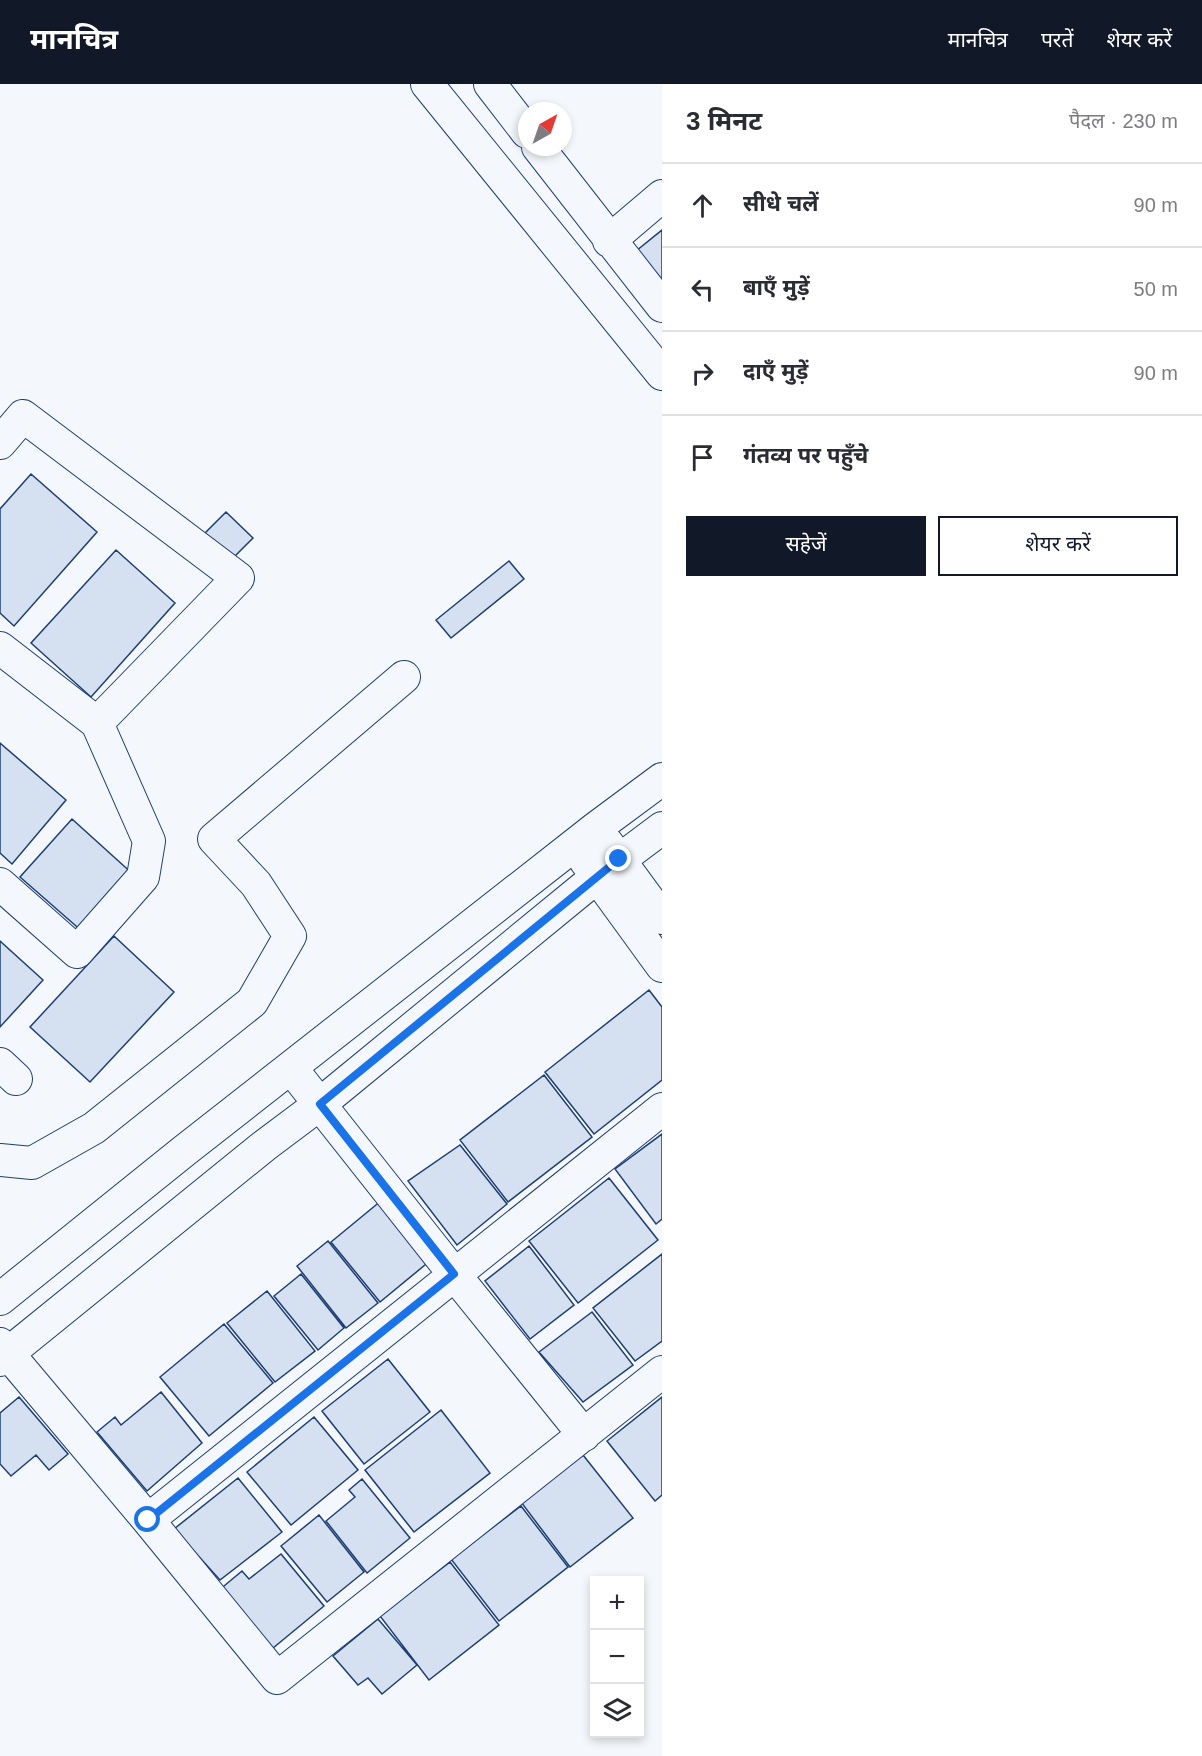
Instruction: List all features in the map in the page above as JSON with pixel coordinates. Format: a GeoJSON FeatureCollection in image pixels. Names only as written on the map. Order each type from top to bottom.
{"type":"FeatureCollection","features":[{"type":"Feature","properties":{"kind":"street"},"geometry":{"type":"LineString","coordinates":[[427,84],[662,374]]}},
{"type":"Feature","properties":{"kind":"street"},"geometry":{"type":"LineString","coordinates":[[490,84],[518,120]]}},
{"type":"Feature","properties":{"kind":"street"},"geometry":{"type":"LineString","coordinates":[[545,156],[662,306]]}},
{"type":"Feature","properties":{"kind":"street"},"geometry":{"type":"LineString","coordinates":[[609,241],[662,196]]}},
{"type":"Feature","properties":{"kind":"street"},"geometry":{"type":"LineString","coordinates":[[0,443],[23,416],[238,578],[97,723]]}},
{"type":"Feature","properties":{"kind":"street"},"geometry":{"type":"LineString","coordinates":[[0,648],[97,723],[149,841],[143,877],[77,952],[0,884]]}},
{"type":"Feature","properties":{"kind":"street"},"geometry":{"type":"LineString","coordinates":[[0,1160],[32,1162],[94,1128],[252,1002],[290,936],[256,884],[214,839],[404,677]]}},
{"type":"Feature","properties":{"kind":"street"},"geometry":{"type":"LineString","coordinates":[[0,1299],[184,1151],[584,837],[662,779]]}},
{"type":"Feature","properties":{"kind":"street"},"geometry":{"type":"LineString","coordinates":[[662,828],[608,867],[320,1104],[3,1353],[148,1520],[277,1678],[662,1372]]}},
{"type":"Feature","properties":{"kind":"street"},"geometry":{"type":"LineString","coordinates":[[584,837],[608,867],[662,918]]}},
{"type":"Feature","properties":{"kind":"street"},"geometry":{"type":"LineString","coordinates":[[608,867],[662,966]]}},
{"type":"Feature","properties":{"kind":"street"},"geometry":{"type":"LineString","coordinates":[[291,1068],[584,1435]]}},
{"type":"Feature","properties":{"kind":"street"},"geometry":{"type":"LineString","coordinates":[[148,1520],[662,1110]]}},
{"type":"Feature","properties":{"kind":"building"},"geometry":{"type":"Polygon","coordinates":[[[662,230],[662,294],[631,255],[662,230]]]}},
{"type":"Feature","properties":{"kind":"building"},"geometry":{"type":"Polygon","coordinates":[[[31,474],[97,532],[14,626],[0,613],[0,509],[31,474]]]}},
{"type":"Feature","properties":{"kind":"building"},"geometry":{"type":"Polygon","coordinates":[[[226,512],[253,538],[227,564],[200,538],[226,512]]]}},
{"type":"Feature","properties":{"kind":"building"},"geometry":{"type":"Polygon","coordinates":[[[116,550],[175,603],[91,697],[31,643],[116,550]]]}},
{"type":"Feature","properties":{"kind":"building"},"geometry":{"type":"Polygon","coordinates":[[[509,561],[524,579],[451,638],[436,620],[509,561]]]}},
{"type":"Feature","properties":{"kind":"building"},"geometry":{"type":"Polygon","coordinates":[[[0,743],[66,800],[12,864],[0,853],[0,743]]]}},
{"type":"Feature","properties":{"kind":"building"},"geometry":{"type":"Polygon","coordinates":[[[72,819],[135,876],[84,933],[20,877],[72,819]]]}},
{"type":"Feature","properties":{"kind":"building"},"geometry":{"type":"Polygon","coordinates":[[[114,936],[174,992],[90,1082],[30,1027],[114,936]]]}},
{"type":"Feature","properties":{"kind":"building"},"geometry":{"type":"Polygon","coordinates":[[[0,941],[43,980],[0,1027],[0,941]]]}},
{"type":"Feature","properties":{"kind":"building"},"geometry":{"type":"Polygon","coordinates":[[[649,990],[662,1007],[662,1080],[594,1134],[545,1072],[649,990]]]}},
{"type":"Feature","properties":{"kind":"building"},"geometry":{"type":"Polygon","coordinates":[[[544,1075],[592,1137],[508,1202],[460,1140],[544,1075]]]}},
{"type":"Feature","properties":{"kind":"building"},"geometry":{"type":"Polygon","coordinates":[[[662,1134],[662,1219],[656,1224],[615,1169],[662,1134]]]}},
{"type":"Feature","properties":{"kind":"building"},"geometry":{"type":"Polygon","coordinates":[[[460,1145],[507,1204],[457,1245],[408,1181],[460,1145]]]}},
{"type":"Feature","properties":{"kind":"building"},"geometry":{"type":"Polygon","coordinates":[[[609,1178],[658,1240],[578,1303],[529,1241],[609,1178]]]}},
{"type":"Feature","properties":{"kind":"building"},"geometry":{"type":"Polygon","coordinates":[[[382,1200],[431,1260],[380,1302],[331,1242],[382,1200]]]}},
{"type":"Feature","properties":{"kind":"building"},"geometry":{"type":"Polygon","coordinates":[[[328,1241],[378,1303],[346,1328],[297,1266],[328,1241]]]}},
{"type":"Feature","properties":{"kind":"building"},"geometry":{"type":"Polygon","coordinates":[[[529,1246],[574,1305],[530,1339],[485,1281],[529,1246]]]}},
{"type":"Feature","properties":{"kind":"building"},"geometry":{"type":"Polygon","coordinates":[[[662,1254],[662,1341],[635,1361],[593,1308],[662,1254]]]}},
{"type":"Feature","properties":{"kind":"building"},"geometry":{"type":"Polygon","coordinates":[[[301,1274],[344,1328],[318,1350],[274,1296],[301,1274]]]}},
{"type":"Feature","properties":{"kind":"building"},"geometry":{"type":"Polygon","coordinates":[[[267,1291],[315,1351],[275,1382],[227,1323],[267,1291]]]}},
{"type":"Feature","properties":{"kind":"building"},"geometry":{"type":"Polygon","coordinates":[[[592,1312],[633,1365],[583,1402],[539,1352],[592,1312]]]}},
{"type":"Feature","properties":{"kind":"building"},"geometry":{"type":"Polygon","coordinates":[[[224,1324],[273,1383],[209,1436],[160,1377],[224,1324]]]}},
{"type":"Feature","properties":{"kind":"building"},"geometry":{"type":"Polygon","coordinates":[[[388,1359],[430,1412],[364,1464],[322,1411],[388,1359]]]}},
{"type":"Feature","properties":{"kind":"building"},"geometry":{"type":"Polygon","coordinates":[[[161,1392],[202,1443],[147,1491],[97,1432],[115,1417],[121,1425],[161,1392]]]}},
{"type":"Feature","properties":{"kind":"building"},"geometry":{"type":"Polygon","coordinates":[[[19,1397],[68,1454],[49,1470],[36,1455],[11,1476],[0,1464],[0,1413],[19,1397]]]}},
{"type":"Feature","properties":{"kind":"building"},"geometry":{"type":"Polygon","coordinates":[[[662,1397],[662,1495],[655,1501],[607,1441],[662,1397]]]}},
{"type":"Feature","properties":{"kind":"building"},"geometry":{"type":"Polygon","coordinates":[[[441,1410],[490,1473],[414,1532],[365,1470],[441,1410]]]}},
{"type":"Feature","properties":{"kind":"building"},"geometry":{"type":"Polygon","coordinates":[[[314,1417],[358,1470],[291,1525],[247,1472],[314,1417]]]}},
{"type":"Feature","properties":{"kind":"building"},"geometry":{"type":"Polygon","coordinates":[[[583,1455],[633,1518],[570,1567],[521,1502],[583,1455]]]}},
{"type":"Feature","properties":{"kind":"building"},"geometry":{"type":"Polygon","coordinates":[[[238,1478],[282,1532],[220,1580],[174,1529],[238,1478]]]}},
{"type":"Feature","properties":{"kind":"building"},"geometry":{"type":"Polygon","coordinates":[[[362,1479],[410,1538],[367,1573],[326,1521],[355,1497],[349,1490],[362,1479]]]}},
{"type":"Feature","properties":{"kind":"building"},"geometry":{"type":"Polygon","coordinates":[[[521,1506],[568,1567],[499,1621],[451,1559],[521,1506]]]}},
{"type":"Feature","properties":{"kind":"building"},"geometry":{"type":"Polygon","coordinates":[[[319,1515],[364,1572],[327,1602],[281,1546],[319,1515]]]}},
{"type":"Feature","properties":{"kind":"building"},"geometry":{"type":"Polygon","coordinates":[[[281,1554],[324,1606],[267,1653],[218,1591],[242,1571],[249,1579],[281,1554]]]}},
{"type":"Feature","properties":{"kind":"building"},"geometry":{"type":"Polygon","coordinates":[[[450,1562],[499,1625],[429,1680],[380,1616],[450,1562]]]}},
{"type":"Feature","properties":{"kind":"building"},"geometry":{"type":"Polygon","coordinates":[[[378,1619],[417,1665],[382,1694],[368,1678],[358,1685],[333,1656],[378,1619]]]}},
{"type":"Feature","properties":{"kind":"route"},"geometry":{"type":"LineString","coordinates":[[148,1520],[454,1274],[320,1104],[619,859]]}}]}
